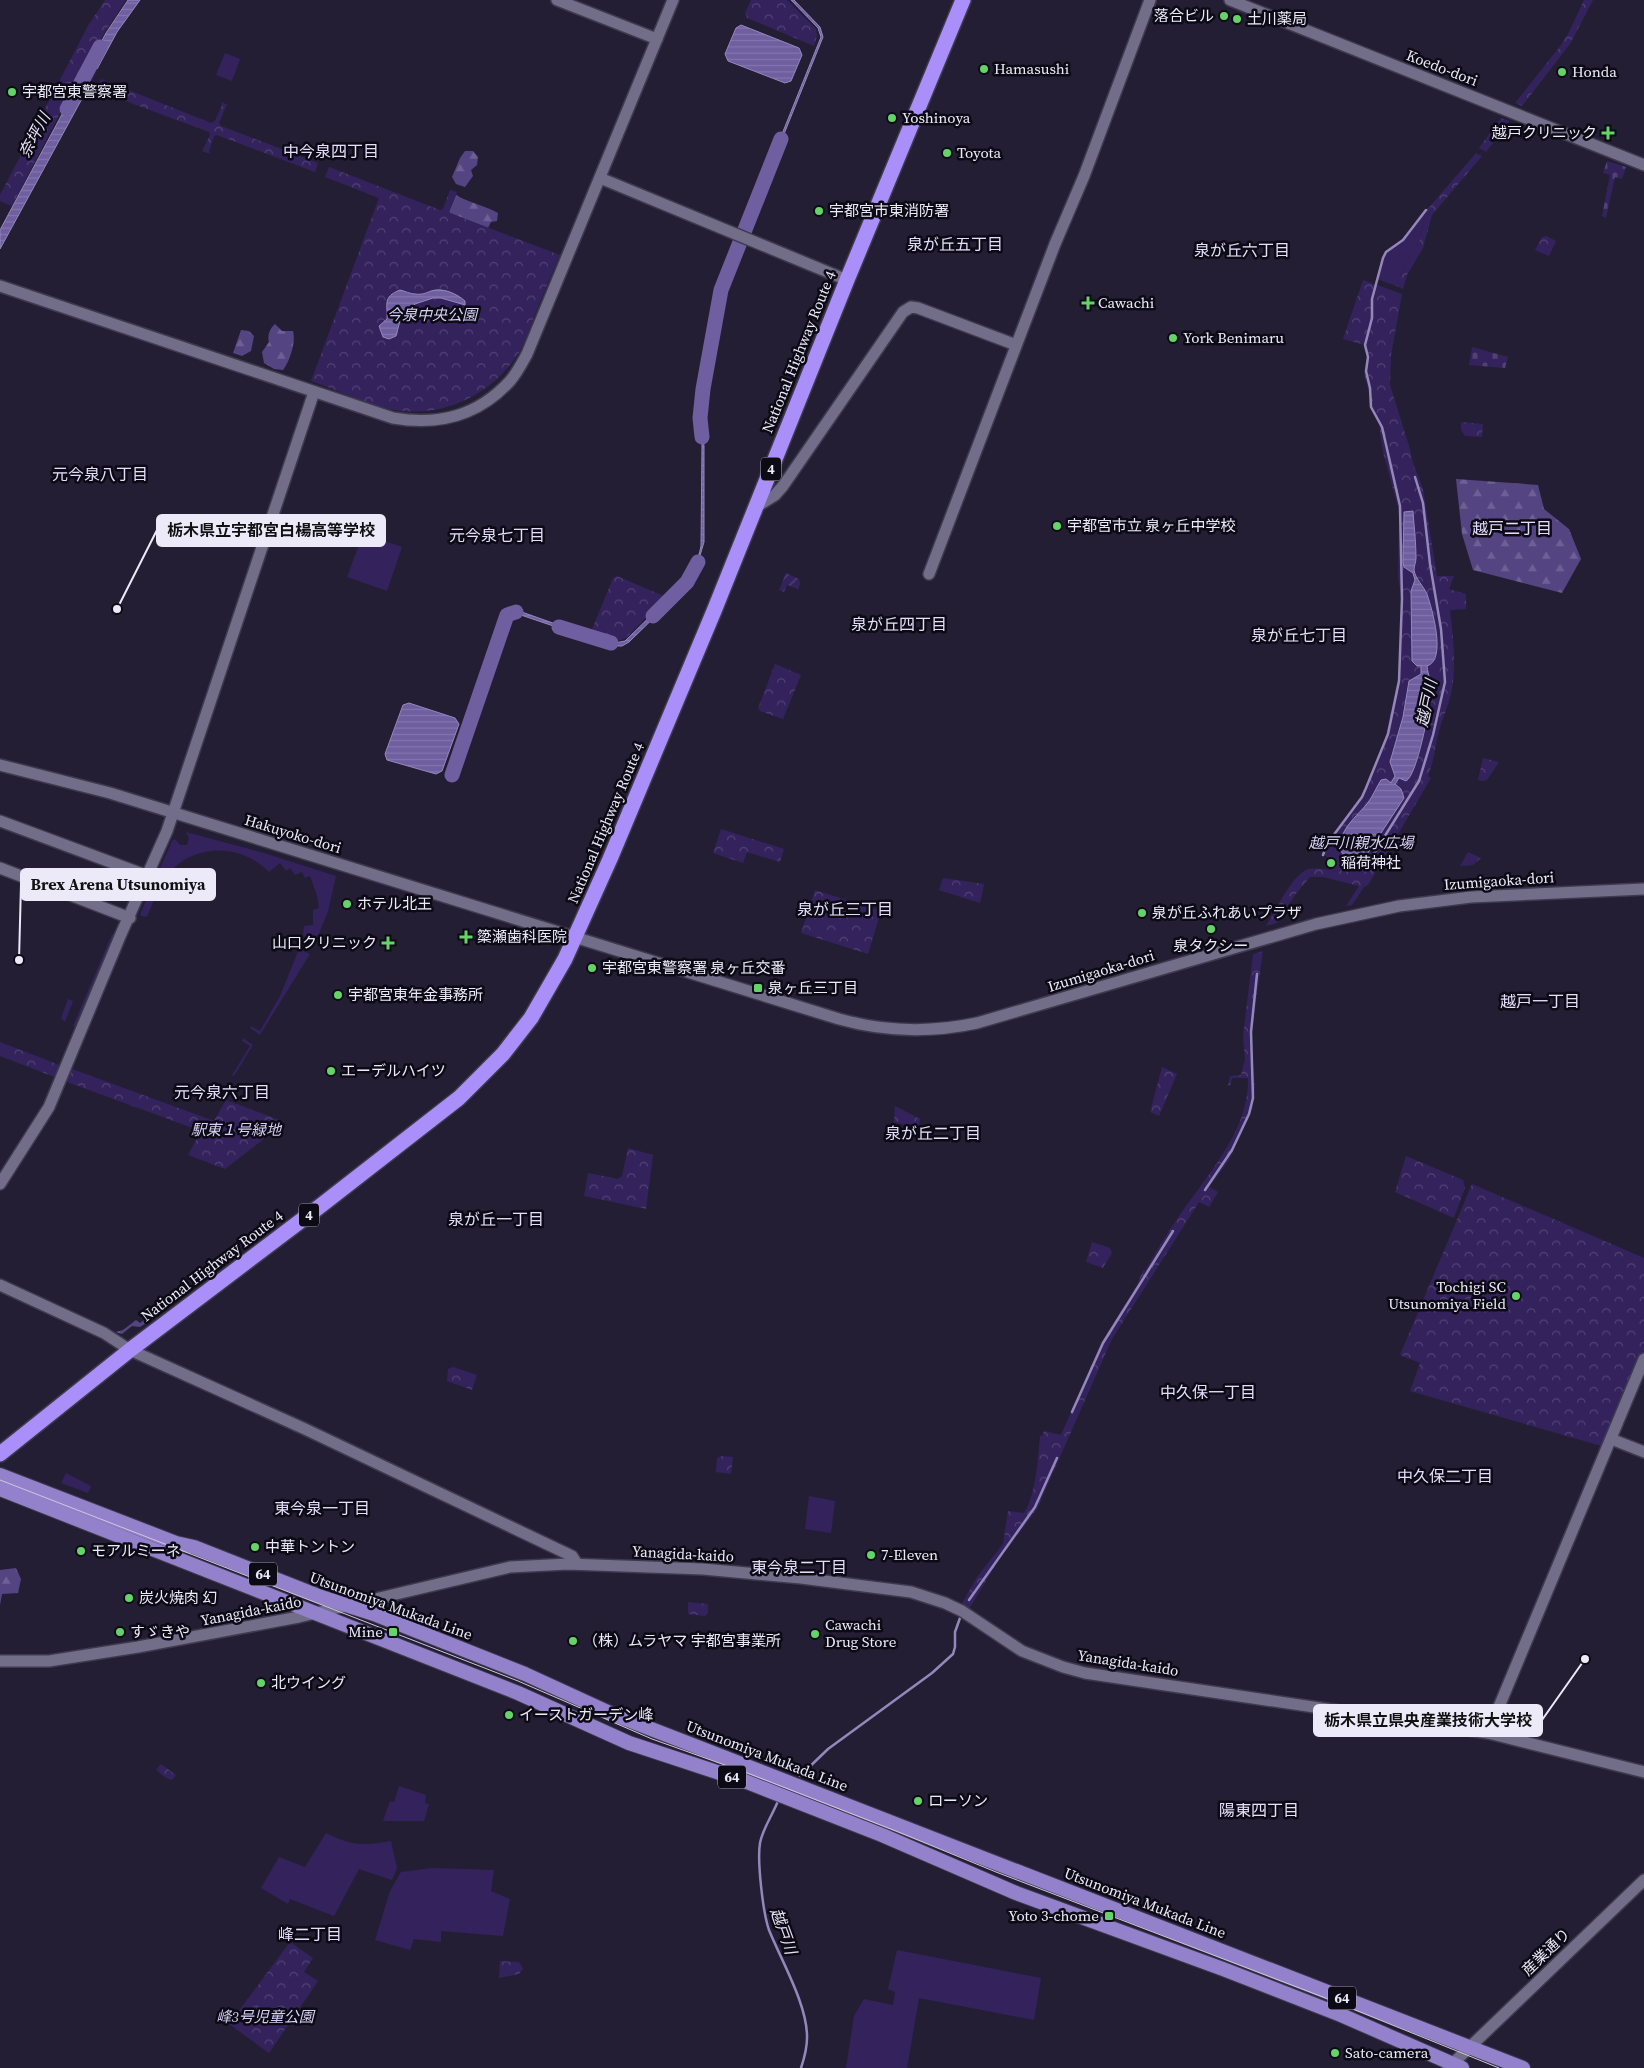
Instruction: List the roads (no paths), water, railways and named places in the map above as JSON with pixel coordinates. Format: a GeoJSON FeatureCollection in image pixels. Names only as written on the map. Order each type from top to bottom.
{"type":"FeatureCollection","features":[{"type":"Feature","properties":{"kind":"highway","name":"National Highway Route 4"},"geometry":{"type":"LineString","coordinates":[[0,1454],[130,1350],[441,1112],[503,1054],[531,1018],[562,966],[576,937],[647,771],[963,0]]}},
{"type":"Feature","properties":{"kind":"main road"},"geometry":{"type":"LineString","coordinates":[[0,1466],[162,1529],[169,1533],[176,1543]]}},
{"type":"Feature","properties":{"kind":"main road","name":"Utsunomiya Mukada Line"},"geometry":{"type":"LineString","coordinates":[[0,1475],[51,1502],[190,1565],[518,1693],[554,1711],[636,1746],[747,1782],[823,1811],[973,1876],[1332,2012],[1398,2039],[1454,2067]]}},
{"type":"Feature","properties":{"kind":"main road","name":"Utsunomiya Mukada Line"},"geometry":{"type":"LineString","coordinates":[[0,1489],[51,1502],[176,1543],[194,1547],[350,1606],[525,1674],[619,1716],[1523,2068]]}},
{"type":"Feature","properties":{"kind":"main road"},"geometry":{"type":"LineString","coordinates":[[0,1498],[123,1546],[190,1565]]}},
{"type":"Feature","properties":{"kind":"street"},"geometry":{"type":"LineString","coordinates":[[557,0],[658,39]]}},
{"type":"Feature","properties":{"kind":"street"},"geometry":{"type":"LineString","coordinates":[[0,286],[374,412],[410,421],[430,421],[454,417],[475,408],[492,397],[511,380],[527,354],[673,0]]}},
{"type":"Feature","properties":{"kind":"street"},"geometry":{"type":"LineString","coordinates":[[929,574],[1150,0]]}},
{"type":"Feature","properties":{"kind":"street","name":"Koedo-dori"},"geometry":{"type":"LineString","coordinates":[[1230,0],[1644,164]]}},
{"type":"Feature","properties":{"kind":"street"},"geometry":{"type":"LineString","coordinates":[[600,178],[847,280]]}},
{"type":"Feature","properties":{"kind":"street"},"geometry":{"type":"LineString","coordinates":[[756,507],[774,496],[784,486],[903,312],[911,307],[1016,345]]}},
{"type":"Feature","properties":{"kind":"street"},"geometry":{"type":"LineString","coordinates":[[0,1184],[49,1107],[173,813],[314,392]]}},
{"type":"Feature","properties":{"kind":"street","name":"Hakuyoko-dori"},"geometry":{"type":"LineString","coordinates":[[0,765],[76,783],[576,937]]}},
{"type":"Feature","properties":{"kind":"street"},"geometry":{"type":"LineString","coordinates":[[0,821],[148,876]]}},
{"type":"Feature","properties":{"kind":"street"},"geometry":{"type":"LineString","coordinates":[[0,868],[130,918]]}},
{"type":"Feature","properties":{"kind":"street","name":"Izumigaoka-dori"},"geometry":{"type":"LineString","coordinates":[[576,937],[846,1021],[881,1028],[922,1030],[977,1023],[1316,924],[1399,906],[1471,897],[1644,889]]}},
{"type":"Feature","properties":{"kind":"street"},"geometry":{"type":"LineString","coordinates":[[0,1285],[104,1333],[130,1350],[305,1429],[572,1556],[578,1564]]}},
{"type":"Feature","properties":{"kind":"street"},"geometry":{"type":"LineString","coordinates":[[1488,1733],[1644,1358]]}},
{"type":"Feature","properties":{"kind":"street"},"geometry":{"type":"LineString","coordinates":[[1611,1439],[1644,1452]]}},
{"type":"Feature","properties":{"kind":"street","name":"Yanagida-kaido"},"geometry":{"type":"LineString","coordinates":[[0,1661],[49,1661],[198,1637],[350,1606],[510,1567],[578,1564],[703,1569],[896,1589],[945,1603],[962,1611],[1022,1651],[1063,1667],[1085,1673],[1488,1733],[1644,1772]]}},
{"type":"Feature","properties":{"kind":"street","name":"産業通り"},"geometry":{"type":"LineString","coordinates":[[1454,2067],[1470,2047],[1644,1880]]}},
{"type":"Feature","properties":{"kind":"water"},"geometry":{"type":"Polygon","coordinates":[[[128,0],[140,0],[117,32],[97,69],[89,65],[106,33],[128,0]]]}},
{"type":"Feature","properties":{"kind":"water"},"geometry":{"type":"Polygon","coordinates":[[[791,0],[794,0],[820,27],[823,37],[782,139],[780,139],[821,37],[818,28],[791,0]]]}},
{"type":"Feature","properties":{"kind":"water"},"geometry":{"type":"Polygon","coordinates":[[[741,25],[799,48],[802,55],[791,81],[785,83],[728,61],[725,54],[736,28],[741,25]]]}},
{"type":"Feature","properties":{"kind":"water"},"geometry":{"type":"Polygon","coordinates":[[[75,90],[84,95],[0,249],[0,230],[75,90]]]}},
{"type":"Feature","properties":{"kind":"water"},"geometry":{"type":"Polygon","coordinates":[[[771,160],[773,161],[749,220],[747,219],[771,160]]]}},
{"type":"Feature","properties":{"kind":"water"},"geometry":{"type":"Polygon","coordinates":[[[736,249],[739,250],[721,292],[707,371],[705,371],[720,291],[736,249]]]}},
{"type":"Feature","properties":{"kind":"water"},"geometry":{"type":"Polygon","coordinates":[[[400,290],[411,294],[424,294],[436,290],[445,291],[462,298],[465,301],[465,305],[441,298],[433,298],[415,304],[401,317],[396,336],[389,339],[383,337],[379,326],[387,319],[388,298],[400,290]]]}},
{"type":"Feature","properties":{"kind":"water"},"geometry":{"type":"Polygon","coordinates":[[[702,387],[704,388],[700,416],[704,446],[704,542],[696,569],[683,587],[681,585],[694,567],[701,546],[702,445],[697,416],[702,387]]]}},
{"type":"Feature","properties":{"kind":"water"},"geometry":{"type":"Polygon","coordinates":[[[1413,511],[1416,552],[1414,570],[1427,594],[1436,633],[1436,654],[1433,662],[1427,666],[1431,688],[1430,700],[1422,740],[1414,767],[1406,781],[1399,778],[1395,784],[1401,789],[1404,798],[1360,865],[1355,865],[1344,857],[1341,849],[1343,835],[1346,828],[1367,804],[1381,780],[1386,779],[1391,783],[1395,776],[1390,762],[1403,717],[1409,681],[1421,674],[1421,666],[1417,666],[1412,661],[1411,591],[1415,580],[1413,573],[1404,567],[1403,562],[1404,512],[1413,511]]]}},
{"type":"Feature","properties":{"kind":"water"},"geometry":{"type":"Polygon","coordinates":[[[666,601],[669,603],[629,642],[622,646],[613,646],[593,639],[593,637],[615,643],[625,641],[666,601]]]}},
{"type":"Feature","properties":{"kind":"water"},"geometry":{"type":"Polygon","coordinates":[[[510,611],[519,611],[578,632],[577,634],[515,613],[510,615],[506,624],[503,623],[510,611]]]}},
{"type":"Feature","properties":{"kind":"water"},"geometry":{"type":"Polygon","coordinates":[[[479,696],[481,696],[454,776],[452,775],[479,696]]]}},
{"type":"Feature","properties":{"kind":"water"},"geometry":{"type":"Polygon","coordinates":[[[409,703],[455,718],[459,724],[442,771],[436,774],[387,760],[385,754],[403,705],[409,703]]]}},
{"type":"Feature","properties":{"kind":"waterway","name":"奈坪川"},"geometry":{"type":"LineString","coordinates":[[67,109],[100,47]]}},
{"type":"Feature","properties":{"kind":"waterway"},"geometry":{"type":"LineString","coordinates":[[702,437],[700,418],[703,389],[721,290],[781,139]]}},
{"type":"Feature","properties":{"kind":"waterway"},"geometry":{"type":"LineString","coordinates":[[1323,855],[1327,844],[1362,797],[1366,788],[1388,734],[1399,681],[1402,599],[1400,506],[1382,427],[1371,407],[1370,388],[1366,371],[1368,357],[1365,345],[1372,318],[1372,299],[1383,258],[1386,252],[1403,240],[1426,210]]}},
{"type":"Feature","properties":{"kind":"waterway","name":"越戸川"},"geometry":{"type":"LineString","coordinates":[[1370,860],[1419,781],[1433,735],[1445,682],[1441,629],[1430,564],[1423,503],[1415,477]]}},
{"type":"Feature","properties":{"kind":"waterway"},"geometry":{"type":"LineString","coordinates":[[653,616],[687,582],[698,562]]}},
{"type":"Feature","properties":{"kind":"waterway"},"geometry":{"type":"LineString","coordinates":[[452,775],[507,615],[516,612]]}},
{"type":"Feature","properties":{"kind":"waterway"},"geometry":{"type":"LineString","coordinates":[[559,627],[611,643]]}},
{"type":"Feature","properties":{"kind":"waterway","name":"越戸川"},"geometry":{"type":"LineString","coordinates":[[1205,1190],[1232,1150],[1249,1114],[1253,1098],[1251,1032],[1257,974]]}},
{"type":"Feature","properties":{"kind":"waterway","name":"越戸川"},"geometry":{"type":"LineString","coordinates":[[1072,1412],[1103,1343],[1173,1231]]}},
{"type":"Feature","properties":{"kind":"waterway","name":"越戸川"},"geometry":{"type":"LineString","coordinates":[[969,1600],[1035,1507],[1057,1458]]}},
{"type":"Feature","properties":{"kind":"waterway","name":"越戸川"},"geometry":{"type":"LineString","coordinates":[[800,1776],[828,1749],[932,1673],[953,1654],[955,1632],[960,1618]]}},
{"type":"Feature","properties":{"kind":"waterway","name":"越戸川"},"geometry":{"type":"LineString","coordinates":[[778,1801],[765,1827],[760,1843],[761,1887],[769,1930],[799,1998],[806,2025],[807,2038],[801,2068]]}},
{"type":"Feature","properties":{"kind":"tram line"},"geometry":{"type":"LineString","coordinates":[[0,1480],[518,1681],[652,1739],[750,1774],[996,1872],[1323,1997],[1499,2068]]}},
{"type":"Feature","properties":{"kind":"place","name":"落合ビル"},"geometry":{"type":"Point","coordinates":[1224,16]}},
{"type":"Feature","properties":{"kind":"place","name":"土川薬局"},"geometry":{"type":"Point","coordinates":[1237,19]}},
{"type":"Feature","properties":{"kind":"place","name":"Hamasushi"},"geometry":{"type":"Point","coordinates":[984,69]}},
{"type":"Feature","properties":{"kind":"place","name":"Honda"},"geometry":{"type":"Point","coordinates":[1562,72]}},
{"type":"Feature","properties":{"kind":"place","name":"宇都宮東警察署"},"geometry":{"type":"Point","coordinates":[12,92]}},
{"type":"Feature","properties":{"kind":"place","name":"Yoshinoya"},"geometry":{"type":"Point","coordinates":[892,118]}},
{"type":"Feature","properties":{"kind":"place","name":"越戸クリニック"},"geometry":{"type":"Point","coordinates":[1608,133]}},
{"type":"Feature","properties":{"kind":"place","name":"Toyota"},"geometry":{"type":"Point","coordinates":[947,153]}},
{"type":"Feature","properties":{"kind":"place","name":"宇都宮市東消防署"},"geometry":{"type":"Point","coordinates":[819,211]}},
{"type":"Feature","properties":{"kind":"place","name":"Cawachi"},"geometry":{"type":"Point","coordinates":[1088,303]}},
{"type":"Feature","properties":{"kind":"place","name":"York Benimaru"},"geometry":{"type":"Point","coordinates":[1173,338]}},
{"type":"Feature","properties":{"kind":"place","name":"宇都宮市立 泉ヶ丘中学校"},"geometry":{"type":"Point","coordinates":[1057,526]}},
{"type":"Feature","properties":{"kind":"place","name":"栃木県立宇都宮白楊高等学校"},"geometry":{"type":"Point","coordinates":[117,609]}},
{"type":"Feature","properties":{"kind":"place","name":"稲荷神社"},"geometry":{"type":"Point","coordinates":[1331,863]}},
{"type":"Feature","properties":{"kind":"place","name":"ホテル北王"},"geometry":{"type":"Point","coordinates":[347,904]}},
{"type":"Feature","properties":{"kind":"place","name":"泉が丘ふれあいプラザ"},"geometry":{"type":"Point","coordinates":[1142,913]}},
{"type":"Feature","properties":{"kind":"place","name":"泉タクシー"},"geometry":{"type":"Point","coordinates":[1211,929]}},
{"type":"Feature","properties":{"kind":"place","name":"簗瀬歯科医院"},"geometry":{"type":"Point","coordinates":[466,937]}},
{"type":"Feature","properties":{"kind":"place","name":"山口クリニック"},"geometry":{"type":"Point","coordinates":[388,943]}},
{"type":"Feature","properties":{"kind":"place","name":"Brex Arena Utsunomiya"},"geometry":{"type":"Point","coordinates":[19,960]}},
{"type":"Feature","properties":{"kind":"place","name":"宇都宮東警察署 泉ヶ丘交番"},"geometry":{"type":"Point","coordinates":[592,968]}},
{"type":"Feature","properties":{"kind":"place","name":"泉ヶ丘三丁目"},"geometry":{"type":"Point","coordinates":[758,988]}},
{"type":"Feature","properties":{"kind":"place","name":"宇都宮東年金事務所"},"geometry":{"type":"Point","coordinates":[338,995]}},
{"type":"Feature","properties":{"kind":"place","name":"エーデルハイツ"},"geometry":{"type":"Point","coordinates":[331,1071]}},
{"type":"Feature","properties":{"kind":"place","name":"Tochigi SC Utsunomiya Field"},"geometry":{"type":"Point","coordinates":[1516,1296]}},
{"type":"Feature","properties":{"kind":"place","name":"中華トントン"},"geometry":{"type":"Point","coordinates":[255,1547]}},
{"type":"Feature","properties":{"kind":"place","name":"モアルミーネ"},"geometry":{"type":"Point","coordinates":[81,1551]}},
{"type":"Feature","properties":{"kind":"place","name":"7-Eleven"},"geometry":{"type":"Point","coordinates":[871,1555]}},
{"type":"Feature","properties":{"kind":"place","name":"炭火焼肉 幻"},"geometry":{"type":"Point","coordinates":[129,1598]}},
{"type":"Feature","properties":{"kind":"place","name":"すゞきや"},"geometry":{"type":"Point","coordinates":[120,1632]}},
{"type":"Feature","properties":{"kind":"place","name":"Mine"},"geometry":{"type":"Point","coordinates":[393,1632]}},
{"type":"Feature","properties":{"kind":"place","name":"Cawachi Drug Store"},"geometry":{"type":"Point","coordinates":[815,1634]}},
{"type":"Feature","properties":{"kind":"place","name":"（株）ムラヤマ 宇都宮事業所"},"geometry":{"type":"Point","coordinates":[573,1641]}},
{"type":"Feature","properties":{"kind":"place","name":"栃木県立県央産業技術大学校"},"geometry":{"type":"Point","coordinates":[1585,1659]}},
{"type":"Feature","properties":{"kind":"place","name":"北ウイング"},"geometry":{"type":"Point","coordinates":[261,1683]}},
{"type":"Feature","properties":{"kind":"place","name":"イーストガーデン峰"},"geometry":{"type":"Point","coordinates":[509,1715]}},
{"type":"Feature","properties":{"kind":"place","name":"ローソン"},"geometry":{"type":"Point","coordinates":[918,1801]}},
{"type":"Feature","properties":{"kind":"place","name":"Yoto 3-chome"},"geometry":{"type":"Point","coordinates":[1109,1916]}},
{"type":"Feature","properties":{"kind":"place","name":"Sato-camera"},"geometry":{"type":"Point","coordinates":[1335,2053]}},
{"type":"Feature","properties":{"kind":"district","name":"中今泉四丁目"},"geometry":{"type":"Point","coordinates":[331,151]}},
{"type":"Feature","properties":{"kind":"district","name":"泉が丘五丁目"},"geometry":{"type":"Point","coordinates":[955,244]}},
{"type":"Feature","properties":{"kind":"district","name":"泉が丘六丁目"},"geometry":{"type":"Point","coordinates":[1242,250]}},
{"type":"Feature","properties":{"kind":"district","name":"元今泉八丁目"},"geometry":{"type":"Point","coordinates":[100,474]}},
{"type":"Feature","properties":{"kind":"district","name":"越戸二丁目"},"geometry":{"type":"Point","coordinates":[1512,528]}},
{"type":"Feature","properties":{"kind":"district","name":"元今泉七丁目"},"geometry":{"type":"Point","coordinates":[497,535]}},
{"type":"Feature","properties":{"kind":"district","name":"泉が丘四丁目"},"geometry":{"type":"Point","coordinates":[899,624]}},
{"type":"Feature","properties":{"kind":"district","name":"泉が丘七丁目"},"geometry":{"type":"Point","coordinates":[1299,635]}},
{"type":"Feature","properties":{"kind":"district","name":"泉が丘三丁目"},"geometry":{"type":"Point","coordinates":[845,909]}},
{"type":"Feature","properties":{"kind":"district","name":"越戸一丁目"},"geometry":{"type":"Point","coordinates":[1540,1001]}},
{"type":"Feature","properties":{"kind":"district","name":"元今泉六丁目"},"geometry":{"type":"Point","coordinates":[222,1092]}},
{"type":"Feature","properties":{"kind":"district","name":"泉が丘二丁目"},"geometry":{"type":"Point","coordinates":[933,1133]}},
{"type":"Feature","properties":{"kind":"district","name":"泉が丘一丁目"},"geometry":{"type":"Point","coordinates":[496,1219]}},
{"type":"Feature","properties":{"kind":"district","name":"中久保一丁目"},"geometry":{"type":"Point","coordinates":[1208,1392]}},
{"type":"Feature","properties":{"kind":"district","name":"中久保二丁目"},"geometry":{"type":"Point","coordinates":[1445,1476]}},
{"type":"Feature","properties":{"kind":"district","name":"東今泉一丁目"},"geometry":{"type":"Point","coordinates":[322,1508]}},
{"type":"Feature","properties":{"kind":"district","name":"東今泉二丁目"},"geometry":{"type":"Point","coordinates":[799,1567]}},
{"type":"Feature","properties":{"kind":"district","name":"陽東四丁目"},"geometry":{"type":"Point","coordinates":[1259,1810]}},
{"type":"Feature","properties":{"kind":"district","name":"峰二丁目"},"geometry":{"type":"Point","coordinates":[310,1934]}},
{"type":"Feature","properties":{"kind":"park label","name":"今泉中央公園"},"geometry":{"type":"Point","coordinates":[432,315]}},
{"type":"Feature","properties":{"kind":"park label","name":"越戸川親水広場"},"geometry":{"type":"Point","coordinates":[1361,843]}},
{"type":"Feature","properties":{"kind":"park label","name":"駅東１号緑地"},"geometry":{"type":"Point","coordinates":[236,1130]}},
{"type":"Feature","properties":{"kind":"park label","name":"峰3号児童公園"},"geometry":{"type":"Point","coordinates":[265,2017]}}]}
